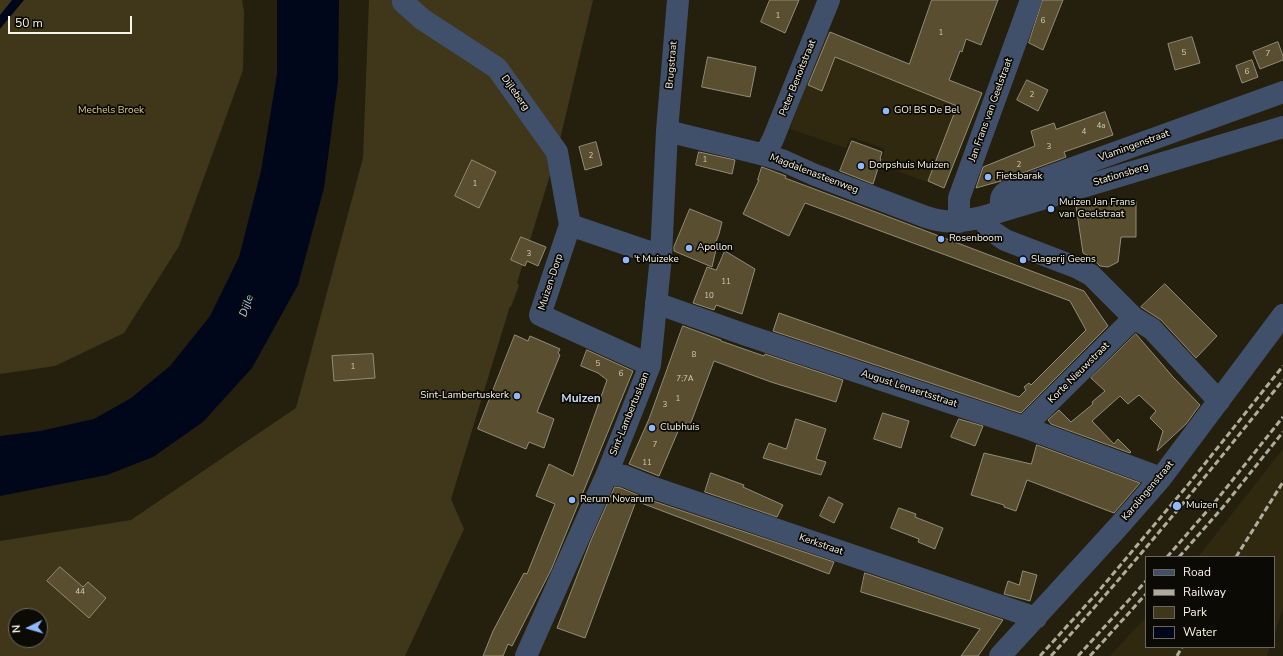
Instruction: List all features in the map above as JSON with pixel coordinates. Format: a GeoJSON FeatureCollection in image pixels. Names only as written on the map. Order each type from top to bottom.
{"type":"FeatureCollection","features":[{"type":"Feature","properties":{"kind":"street","name":"Brugstraat"},"geometry":{"type":"LineString","coordinates":[[667,131],[678,0]]}},
{"type":"Feature","properties":{"kind":"street","name":"Peter Benoitstraat"},"geometry":{"type":"LineString","coordinates":[[765,154],[773,139],[829,0]]}},
{"type":"Feature","properties":{"kind":"street","name":"Jan Frans van Geelstraat"},"geometry":{"type":"LineString","coordinates":[[959,222],[959,198],[1031,0]]}},
{"type":"Feature","properties":{"kind":"street","name":"Dijleberg"},"geometry":{"type":"LineString","coordinates":[[403,2],[422,19],[497,68],[557,152],[570,225]]}},
{"type":"Feature","properties":{"kind":"street","name":"Vlamingenstraat"},"geometry":{"type":"LineString","coordinates":[[992,214],[1003,193],[1283,92]]}},
{"type":"Feature","properties":{"kind":"street","name":"Stationsberg"},"geometry":{"type":"LineString","coordinates":[[959,222],[992,214],[1283,127]]}},
{"type":"Feature","properties":{"kind":"street","name":"Magdalenasteenweg"},"geometry":{"type":"LineString","coordinates":[[667,131],[765,154],[815,175],[926,217],[939,221],[959,222]]}},
{"type":"Feature","properties":{"kind":"street","name":"Sint-Lambertuslaan"},"geometry":{"type":"LineString","coordinates":[[526,656],[607,474],[650,365],[661,256],[667,131]]}},
{"type":"Feature","properties":{"kind":"street"},"geometry":{"type":"LineString","coordinates":[[992,214],[989,229],[1005,240],[1078,268],[1091,275],[1134,318],[1152,329],[1219,401]]}},
{"type":"Feature","properties":{"kind":"street"},"geometry":{"type":"LineString","coordinates":[[570,225],[661,256]]}},
{"type":"Feature","properties":{"kind":"street","name":"Muizen-Dorp"},"geometry":{"type":"LineString","coordinates":[[570,225],[540,315],[650,365]]}},
{"type":"Feature","properties":{"kind":"street","name":"August Lenaertsstraat"},"geometry":{"type":"LineString","coordinates":[[656,303],[1024,427],[1161,478]]}},
{"type":"Feature","properties":{"kind":"street","name":"Karolingenstraat"},"geometry":{"type":"LineString","coordinates":[[1000,656],[1036,618],[1161,478],[1283,315]]}},
{"type":"Feature","properties":{"kind":"street","name":"Korte Nieuwstraat"},"geometry":{"type":"LineString","coordinates":[[1024,427],[1134,318]]}},
{"type":"Feature","properties":{"kind":"street","name":"Kerkstraat"},"geometry":{"type":"LineString","coordinates":[[607,474],[624,476],[651,487],[1036,618]]}},
{"type":"Feature","properties":{"kind":"shaded area","name":"GO! BS De Bel"},"geometry":{"type":"Polygon","coordinates":[[[826,31],[982,93],[944,188],[880,165],[885,149],[851,137],[846,148],[790,129],[826,31]]]}},
{"type":"Feature","properties":{"kind":"shaded area"},"geometry":{"type":"Polygon","coordinates":[[[1283,449],[1283,609],[1275,632],[1275,556],[1199,556],[1283,449]]]}},
{"type":"Feature","properties":{"kind":"shaded area"},"geometry":{"type":"Polygon","coordinates":[[[1145,618],[1145,648],[1270,648],[1267,656],[1110,656],[1145,618]]]}},
{"type":"Feature","properties":{"kind":"green space","name":"Mechels Broek"},"geometry":{"type":"Polygon","coordinates":[[[0,0],[242,0],[244,11],[243,70],[179,246],[124,333],[55,366],[0,374],[0,0]]]}},
{"type":"Feature","properties":{"kind":"green space"},"geometry":{"type":"Polygon","coordinates":[[[369,0],[593,0],[557,152],[517,283],[519,285],[511,307],[510,306],[451,499],[464,529],[405,656],[0,656],[0,541],[131,520],[296,408],[363,158],[369,0]]]}},
{"type":"Feature","properties":{"kind":"water"},"geometry":{"type":"Polygon","coordinates":[[[12,0],[24,0],[0,29],[0,15],[12,0]]]}},
{"type":"Feature","properties":{"kind":"water","name":"Dijle"},"geometry":{"type":"Polygon","coordinates":[[[277,0],[339,0],[338,81],[324,188],[298,285],[252,368],[203,422],[153,457],[107,475],[0,496],[0,436],[40,431],[94,419],[131,398],[170,366],[210,316],[239,257],[261,171],[277,74],[277,0]]]}},
{"type":"Feature","properties":{"kind":"building"},"geometry":{"type":"Polygon","coordinates":[[[770,0],[799,0],[785,33],[761,22],[770,0]]]}},
{"type":"Feature","properties":{"kind":"building"},"geometry":{"type":"Polygon","coordinates":[[[932,0],[998,0],[981,45],[966,39],[962,52],[960,51],[949,80],[982,93],[944,188],[928,181],[957,106],[835,57],[822,91],[808,85],[830,32],[909,64],[932,0]]]}},
{"type":"Feature","properties":{"kind":"building"},"geometry":{"type":"Polygon","coordinates":[[[1043,0],[1063,0],[1043,50],[1029,43],[1043,0]]]}},
{"type":"Feature","properties":{"kind":"building"},"geometry":{"type":"Polygon","coordinates":[[[1192,37],[1200,63],[1175,70],[1168,44],[1192,37]]]}},
{"type":"Feature","properties":{"kind":"building"},"geometry":{"type":"Polygon","coordinates":[[[1278,42],[1283,60],[1260,69],[1253,52],[1278,42]]]}},
{"type":"Feature","properties":{"kind":"building"},"geometry":{"type":"Polygon","coordinates":[[[708,57],[756,67],[750,97],[702,87],[708,57]]]}},
{"type":"Feature","properties":{"kind":"building"},"geometry":{"type":"Polygon","coordinates":[[[1252,60],[1258,77],[1242,83],[1236,66],[1252,60]]]}},
{"type":"Feature","properties":{"kind":"building"},"geometry":{"type":"Polygon","coordinates":[[[1027,80],[1048,90],[1038,111],[1017,100],[1027,80]]]}},
{"type":"Feature","properties":{"kind":"building"},"geometry":{"type":"Polygon","coordinates":[[[1105,112],[1113,135],[1064,152],[1066,157],[1001,181],[976,188],[983,167],[1035,146],[1031,131],[1054,123],[1056,129],[1105,112]]]}},
{"type":"Feature","properties":{"kind":"building","name":"Dorpshuis Muizen"},"geometry":{"type":"Polygon","coordinates":[[[852,141],[882,152],[873,184],[840,171],[852,141]]]}},
{"type":"Feature","properties":{"kind":"building"},"geometry":{"type":"Polygon","coordinates":[[[596,142],[602,165],[585,170],[579,147],[596,142]]]}},
{"type":"Feature","properties":{"kind":"building"},"geometry":{"type":"Polygon","coordinates":[[[699,152],[735,160],[732,174],[696,165],[699,152]]]}},
{"type":"Feature","properties":{"kind":"building"},"geometry":{"type":"Polygon","coordinates":[[[472,160],[496,172],[479,208],[455,196],[472,160]]]}},
{"type":"Feature","properties":{"kind":"building"},"geometry":{"type":"Polygon","coordinates":[[[762,167],[786,176],[785,178],[1084,291],[1108,326],[1021,413],[773,331],[779,313],[1019,397],[1026,390],[1024,387],[1029,383],[1031,385],[1086,330],[1070,301],[805,203],[789,236],[743,214],[759,180],[762,167]]]}},
{"type":"Feature","properties":{"kind":"building"},"geometry":{"type":"Polygon","coordinates":[[[1136,202],[1136,237],[1121,237],[1118,262],[1108,267],[1100,266],[1092,258],[1083,253],[1076,206],[1136,202]]]}},
{"type":"Feature","properties":{"kind":"building"},"geometry":{"type":"Polygon","coordinates":[[[690,209],[722,222],[715,244],[717,245],[712,267],[674,251],[674,247],[690,209]]]}},
{"type":"Feature","properties":{"kind":"building"},"geometry":{"type":"Polygon","coordinates":[[[521,237],[546,247],[538,266],[527,261],[525,266],[511,260],[521,237]]]}},
{"type":"Feature","properties":{"kind":"building"},"geometry":{"type":"Polygon","coordinates":[[[725,251],[755,269],[742,314],[716,305],[714,310],[693,303],[707,267],[716,270],[725,251]]]}},
{"type":"Feature","properties":{"kind":"building"},"geometry":{"type":"Polygon","coordinates":[[[1165,284],[1217,336],[1196,358],[1161,320],[1141,307],[1165,284]]]}},
{"type":"Feature","properties":{"kind":"building"},"geometry":{"type":"Polygon","coordinates":[[[683,326],[764,356],[765,354],[843,380],[836,402],[771,382],[714,361],[690,425],[682,422],[659,476],[629,464],[649,419],[683,326]]]}},
{"type":"Feature","properties":{"kind":"building"},"geometry":{"type":"Polygon","coordinates":[[[1136,334],[1173,377],[1200,405],[1186,424],[1157,451],[1163,431],[1150,418],[1156,411],[1139,395],[1128,404],[1120,396],[1092,421],[1114,444],[1118,439],[1131,452],[1130,453],[1051,424],[1048,420],[1059,410],[1071,422],[1093,404],[1092,402],[1105,391],[1091,378],[1136,334]]]}},
{"type":"Feature","properties":{"kind":"building","name":"Sint-Lambertuskerk"},"geometry":{"type":"Polygon","coordinates":[[[515,335],[528,341],[530,336],[560,349],[558,353],[560,355],[537,412],[554,419],[544,448],[529,442],[526,449],[478,429],[515,335]]]}},
{"type":"Feature","properties":{"kind":"building"},"geometry":{"type":"Polygon","coordinates":[[[587,350],[633,371],[551,570],[512,646],[508,644],[503,656],[483,656],[493,631],[524,573],[527,574],[555,504],[536,496],[549,464],[573,476],[607,380],[598,373],[581,366],[587,350]]]}},
{"type":"Feature","properties":{"kind":"building"},"geometry":{"type":"Polygon","coordinates":[[[373,354],[375,378],[334,381],[332,356],[373,354]]]}},
{"type":"Feature","properties":{"kind":"building"},"geometry":{"type":"Polygon","coordinates":[[[883,413],[909,421],[901,448],[874,439],[883,413]]]}},
{"type":"Feature","properties":{"kind":"building"},"geometry":{"type":"Polygon","coordinates":[[[796,419],[826,429],[816,459],[826,462],[821,475],[763,458],[769,443],[786,449],[796,419]]]}},
{"type":"Feature","properties":{"kind":"building"},"geometry":{"type":"Polygon","coordinates":[[[959,419],[983,426],[975,446],[951,437],[959,419]]]}},
{"type":"Feature","properties":{"kind":"building"},"geometry":{"type":"Polygon","coordinates":[[[1037,445],[1140,483],[1114,513],[1027,480],[1016,511],[1004,507],[1004,505],[971,495],[984,453],[1031,464],[1037,445]]]}},
{"type":"Feature","properties":{"kind":"building"},"geometry":{"type":"Polygon","coordinates":[[[711,473],[744,485],[743,487],[783,505],[777,517],[705,492],[711,473]]]}},
{"type":"Feature","properties":{"kind":"building"},"geometry":{"type":"Polygon","coordinates":[[[615,487],[834,562],[829,574],[636,501],[585,638],[557,628],[591,540],[615,487]]]}},
{"type":"Feature","properties":{"kind":"building"},"geometry":{"type":"Polygon","coordinates":[[[829,497],[843,504],[834,523],[820,516],[829,497]]]}},
{"type":"Feature","properties":{"kind":"building"},"geometry":{"type":"Polygon","coordinates":[[[899,508],[916,514],[915,517],[943,528],[935,549],[918,542],[919,539],[891,528],[899,508]]]}},
{"type":"Feature","properties":{"kind":"building"},"geometry":{"type":"Polygon","coordinates":[[[60,567],[83,587],[88,582],[106,598],[89,618],[47,581],[60,567]]]}},
{"type":"Feature","properties":{"kind":"building"},"geometry":{"type":"Polygon","coordinates":[[[1023,571],[1037,575],[1030,601],[1004,594],[1008,581],[1019,585],[1023,571]]]}},
{"type":"Feature","properties":{"kind":"building"},"geometry":{"type":"Polygon","coordinates":[[[865,573],[1003,620],[978,656],[961,656],[980,629],[861,592],[865,573]]]}},
{"type":"Feature","properties":{"kind":"railway"},"geometry":{"type":"LineString","coordinates":[[1040,656],[1097,593],[1187,486],[1283,366]]}},
{"type":"Feature","properties":{"kind":"railway"},"geometry":{"type":"LineString","coordinates":[[1051,656],[1111,589],[1283,380]]}},
{"type":"Feature","properties":{"kind":"railway"},"geometry":{"type":"LineString","coordinates":[[1168,556],[1215,502],[1283,417]]}},
{"type":"Feature","properties":{"kind":"railway"},"geometry":{"type":"LineString","coordinates":[[1180,556],[1223,507],[1283,432]]}},
{"type":"Feature","properties":{"kind":"railway"},"geometry":{"type":"LineString","coordinates":[[1237,556],[1283,482]]}},
{"type":"Feature","properties":{"kind":"railway"},"geometry":{"type":"LineString","coordinates":[[1078,656],[1145,582]]}},
{"type":"Feature","properties":{"kind":"railway"},"geometry":{"type":"LineString","coordinates":[[1090,656],[1145,595]]}},
{"type":"Feature","properties":{"kind":"railway"},"geometry":{"type":"LineString","coordinates":[[1177,656],[1181,648]]}},
{"type":"Feature","properties":{"kind":"place","name":"GO! BS De Bel"},"geometry":{"type":"Point","coordinates":[886,111]}},
{"type":"Feature","properties":{"kind":"place","name":"Dorpshuis Muizen"},"geometry":{"type":"Point","coordinates":[861,166]}},
{"type":"Feature","properties":{"kind":"place","name":"Fietsbarak"},"geometry":{"type":"Point","coordinates":[988,177]}},
{"type":"Feature","properties":{"kind":"place","name":"Muizen Jan Frans van Geelstraat"},"geometry":{"type":"Point","coordinates":[1051,209]}},
{"type":"Feature","properties":{"kind":"place","name":"Rosenboom"},"geometry":{"type":"Point","coordinates":[941,239]}},
{"type":"Feature","properties":{"kind":"place","name":"Apollon"},"geometry":{"type":"Point","coordinates":[689,248]}},
{"type":"Feature","properties":{"kind":"place","name":"'t Muizeke"},"geometry":{"type":"Point","coordinates":[626,260]}},
{"type":"Feature","properties":{"kind":"place","name":"Slagerij Geens"},"geometry":{"type":"Point","coordinates":[1023,260]}},
{"type":"Feature","properties":{"kind":"place","name":"Sint-Lambertuskerk"},"geometry":{"type":"Point","coordinates":[517,396]}},
{"type":"Feature","properties":{"kind":"place","name":"Clubhuis"},"geometry":{"type":"Point","coordinates":[652,428]}},
{"type":"Feature","properties":{"kind":"place","name":"Rerum Novarum"},"geometry":{"type":"Point","coordinates":[572,500]}},
{"type":"Feature","properties":{"kind":"place","name":"Muizen"},"geometry":{"type":"Point","coordinates":[1177,506]}},
{"type":"Feature","properties":{"kind":"district","name":"Muizen"},"geometry":{"type":"Point","coordinates":[581,399]}}]}
